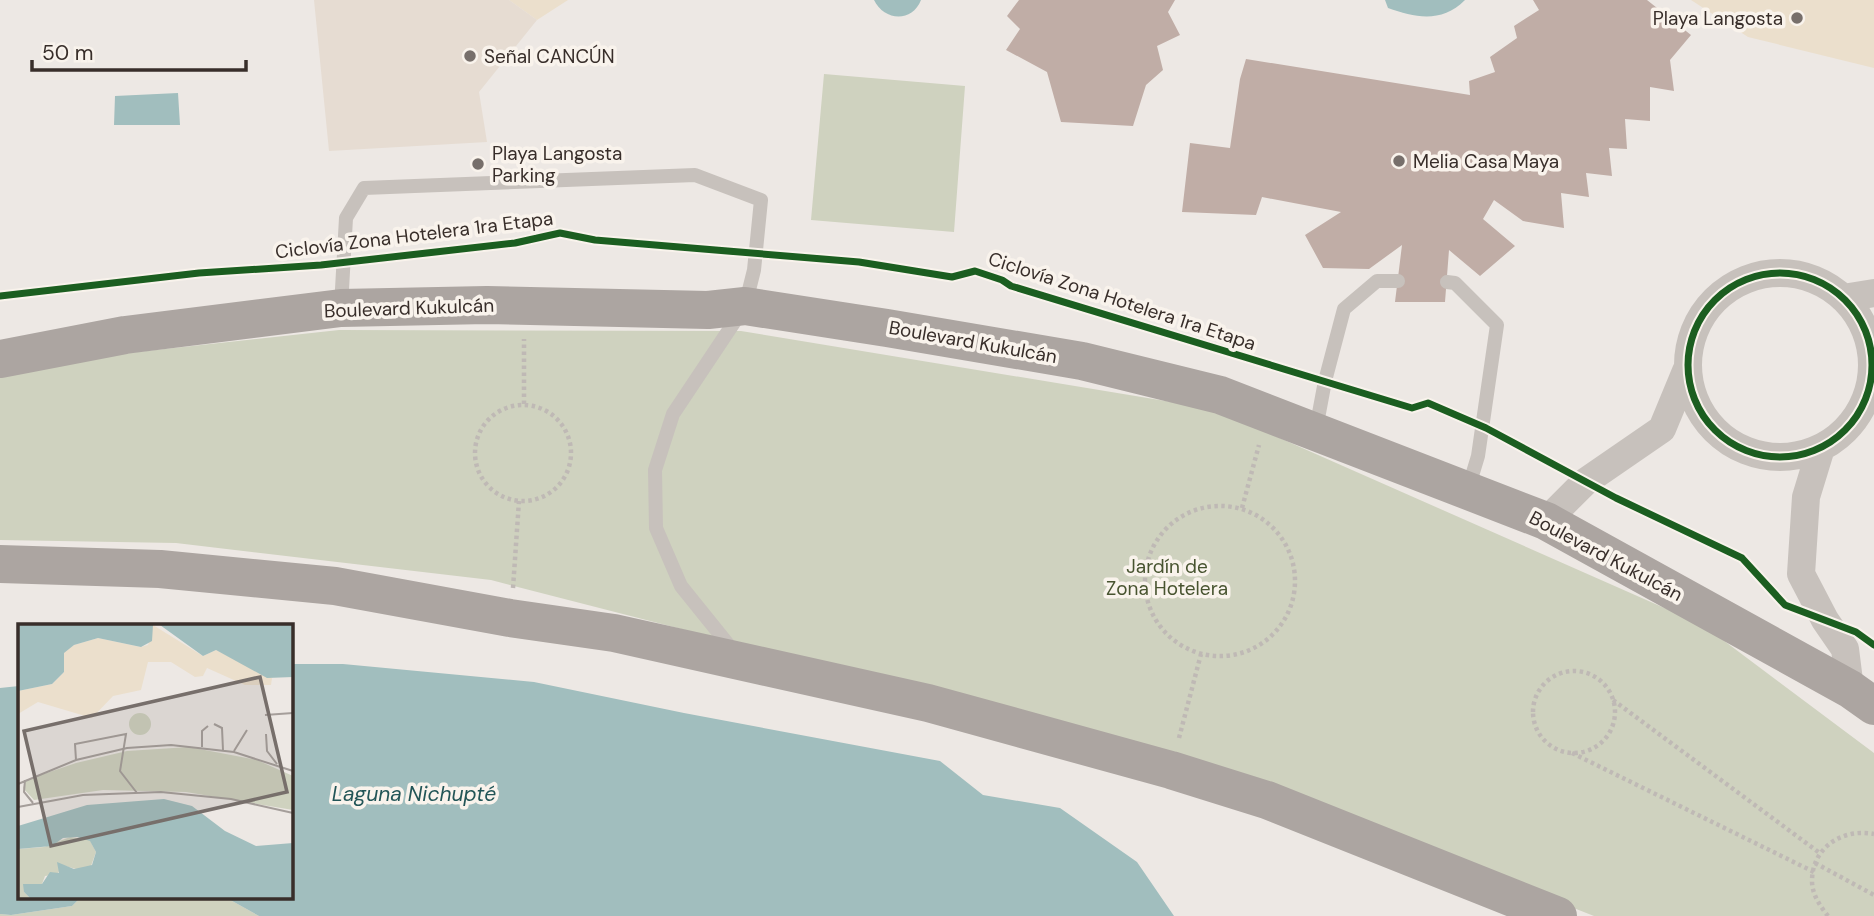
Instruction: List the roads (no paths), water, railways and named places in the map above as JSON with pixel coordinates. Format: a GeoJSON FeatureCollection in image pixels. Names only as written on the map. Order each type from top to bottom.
{"type":"FeatureCollection","features":[{"type":"Feature","properties":{"kind":"main road","name":"Boulevard Kukulcán"},"geometry":{"type":"LineString","coordinates":[[0,359],[125,335],[341,308],[487,305],[708,310],[745,306],[1082,361],[1220,395],[1546,521],[1862,698]]}},
{"type":"Feature","properties":{"kind":"main road"},"geometry":{"type":"LineString","coordinates":[[0,564],[160,569],[335,586],[510,618],[614,633],[928,703],[1171,770],[1267,800],[1558,916]]}},
{"type":"Feature","properties":{"kind":"street"},"geometry":{"type":"LineString","coordinates":[[1546,521],[1585,482],[1662,429],[1686,371],[1690,340],[1703,312],[1726,289],[1754,276],[1786,272],[1816,280],[1843,298],[1860,318],[1870,343],[1872,369],[1865,412],[1841,435],[1821,448],[1793,457],[1762,456],[1733,446],[1710,426],[1693,401],[1686,371]]}},
{"type":"Feature","properties":{"kind":"street"},"geometry":{"type":"LineString","coordinates":[[1843,298],[1874,293]]}},
{"type":"Feature","properties":{"kind":"street"},"geometry":{"type":"LineString","coordinates":[[1821,448],[1805,497],[1801,575],[1825,620],[1845,649],[1862,698]]}},
{"type":"Feature","properties":{"kind":"lane"},"geometry":{"type":"LineString","coordinates":[[341,308],[346,218],[364,188],[695,175],[761,200],[756,254],[745,306],[673,414],[656,470],[656,528],[681,586],[743,663]]}},
{"type":"Feature","properties":{"kind":"lane"},"geometry":{"type":"LineString","coordinates":[[1316,431],[1325,381],[1344,309],[1377,281],[1398,281]]}},
{"type":"Feature","properties":{"kind":"lane"},"geometry":{"type":"LineString","coordinates":[[1447,282],[1455,283],[1497,325],[1478,456],[1467,491]]}},
{"type":"Feature","properties":{"kind":"water"},"geometry":{"type":"Polygon","coordinates":[[[874,0],[921,0],[911,13],[898,16],[884,12],[874,0]]]}},
{"type":"Feature","properties":{"kind":"water"},"geometry":{"type":"Polygon","coordinates":[[[1385,0],[1465,0],[1447,12],[1419,16],[1388,8],[1385,0]]]}},
{"type":"Feature","properties":{"kind":"water"},"geometry":{"type":"Polygon","coordinates":[[[178,93],[180,125],[114,125],[115,96],[178,93]]]}},
{"type":"Feature","properties":{"kind":"water","name":"Laguna Nichupté"},"geometry":{"type":"Polygon","coordinates":[[[292,664],[343,664],[534,682],[940,761],[983,795],[1060,808],[1137,862],[1174,916],[259,916],[227,898],[292,898],[292,664]]]}},
{"type":"Feature","properties":{"kind":"water"},"geometry":{"type":"Polygon","coordinates":[[[18,686],[18,898],[80,898],[72,906],[11,915],[0,914],[0,688],[18,686]]]}},
{"type":"Feature","properties":{"kind":"place","name":"Playa Langosta"},"geometry":{"type":"Point","coordinates":[1797,18]}},
{"type":"Feature","properties":{"kind":"place","name":"Señal CANCÚN"},"geometry":{"type":"Point","coordinates":[470,56]}},
{"type":"Feature","properties":{"kind":"place","name":"Melia Casa Maya"},"geometry":{"type":"Point","coordinates":[1399,161]}},
{"type":"Feature","properties":{"kind":"place","name":"Playa Langosta Parking"},"geometry":{"type":"Point","coordinates":[478,164]}},
{"type":"Feature","properties":{"kind":"park label","name":"Jardín de Zona Hotelera"},"geometry":{"type":"Point","coordinates":[1167,577]}}]}
